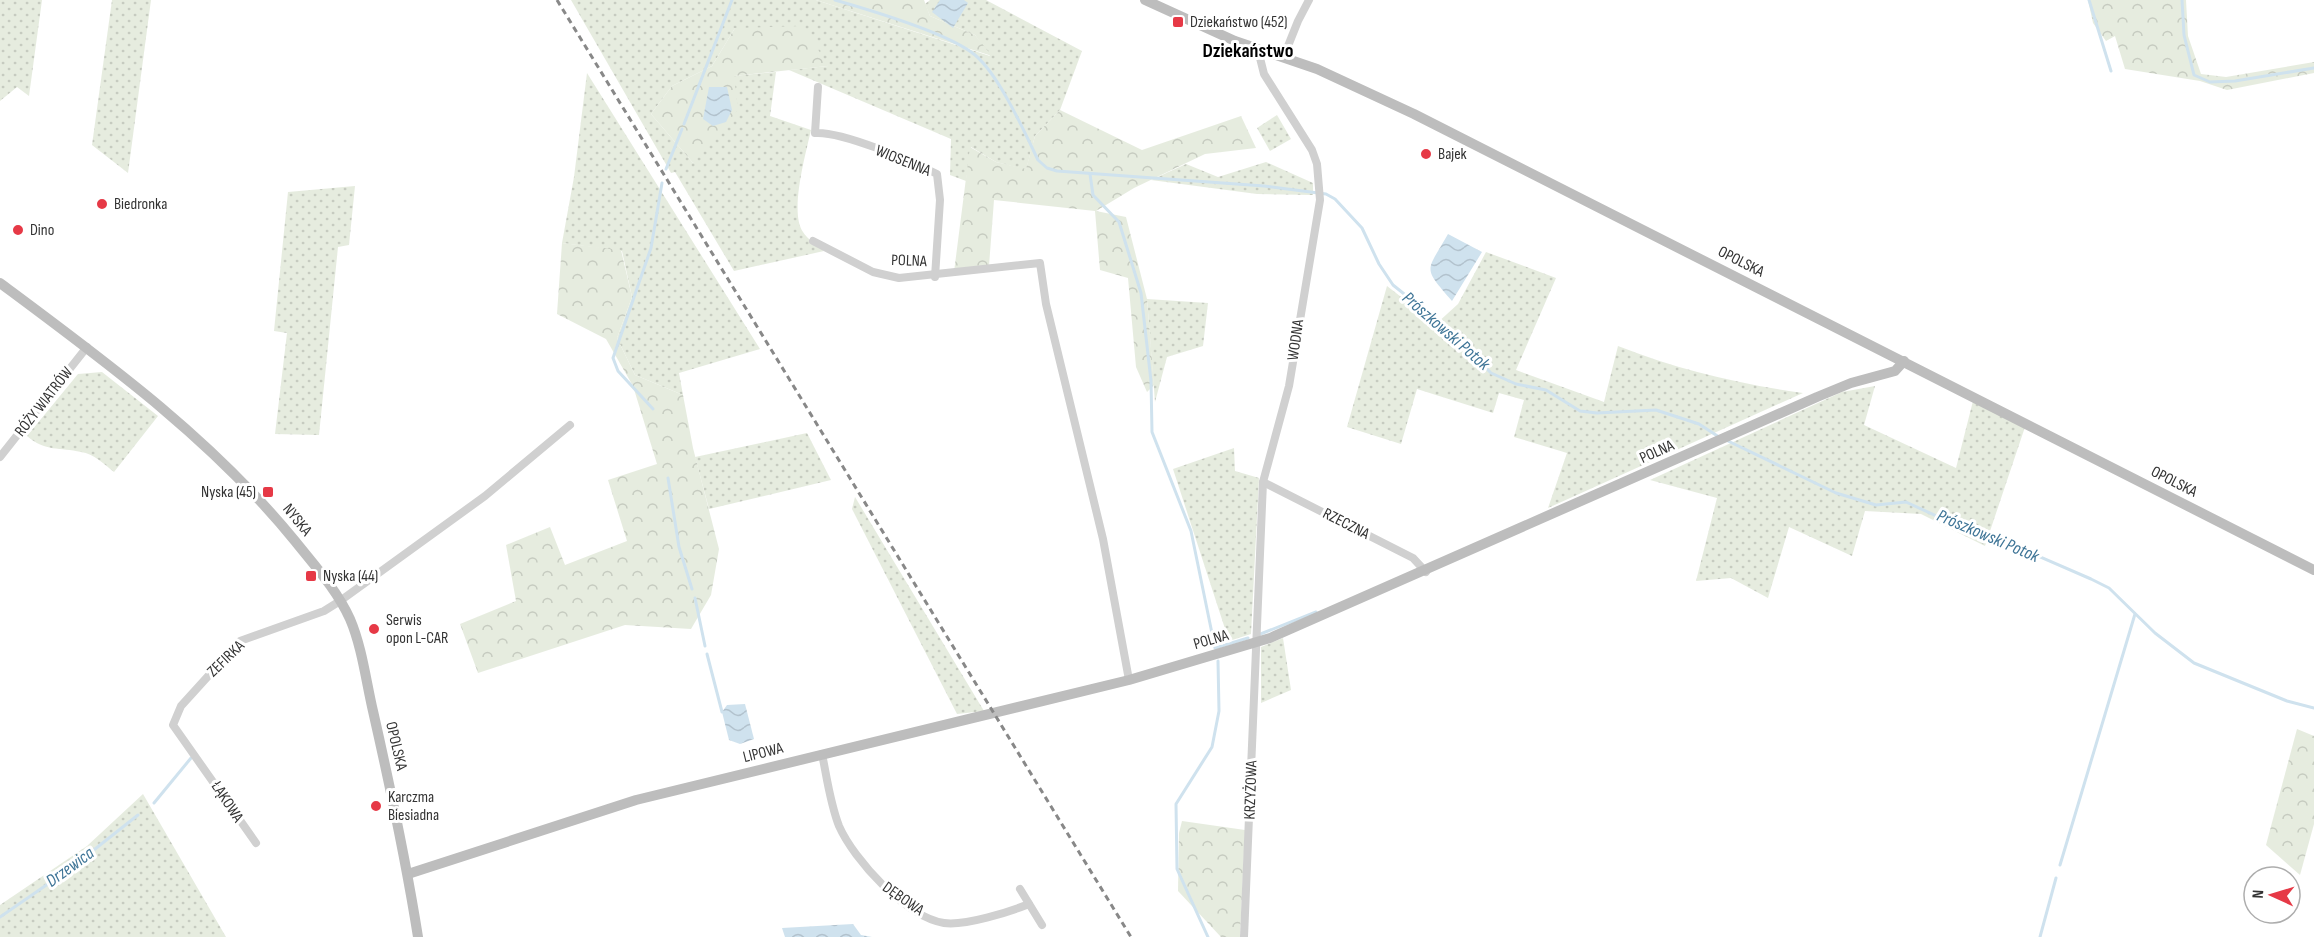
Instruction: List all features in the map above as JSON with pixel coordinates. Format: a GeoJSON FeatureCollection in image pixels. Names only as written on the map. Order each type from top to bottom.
{"type":"FeatureCollection","features":[{"type":"Feature","properties":{"kind":"street","name":"OPOLSKA"},"geometry":{"type":"LineString","coordinates":[[1145,0],[1212,32],[1327,73],[1430,122],[2314,570]]}},
{"type":"Feature","properties":{"kind":"street"},"geometry":{"type":"LineString","coordinates":[[1284,56],[1309,0]]}},
{"type":"Feature","properties":{"kind":"street","name":"WODNA"},"geometry":{"type":"LineString","coordinates":[[1255,643],[1263,482],[1289,386],[1320,201],[1320,184],[1312,150],[1264,74],[1258,50]]}},
{"type":"Feature","properties":{"kind":"street","name":"WIOSENNA"},"geometry":{"type":"LineString","coordinates":[[818,87],[815,133],[825,132],[861,144],[937,174],[940,200],[935,277]]}},
{"type":"Feature","properties":{"kind":"street","name":"POLNA"},"geometry":{"type":"LineString","coordinates":[[813,241],[873,272],[888,276],[935,277],[1040,264],[1055,344],[1103,539],[1130,680],[1255,643],[1426,572],[1851,383],[1895,371],[1904,361]]}},
{"type":"Feature","properties":{"kind":"street","name":"NYSKA"},"geometry":{"type":"LineString","coordinates":[[0,282],[87,347],[151,399],[251,490],[304,552],[340,601]]}},
{"type":"Feature","properties":{"kind":"street","name":"RÓŻY WIATRÓW"},"geometry":{"type":"LineString","coordinates":[[0,457],[87,347]]}},
{"type":"Feature","properties":{"kind":"street"},"geometry":{"type":"LineString","coordinates":[[340,601],[484,496],[570,425]]}},
{"type":"Feature","properties":{"kind":"street","name":"RZECZNA"},"geometry":{"type":"LineString","coordinates":[[1263,482],[1413,558],[1426,572]]}},
{"type":"Feature","properties":{"kind":"street","name":"OPOLSKA"},"geometry":{"type":"LineString","coordinates":[[340,601],[354,628],[408,874],[418,937]]}},
{"type":"Feature","properties":{"kind":"street","name":"ZEFIRKA"},"geometry":{"type":"LineString","coordinates":[[200,760],[173,725],[181,706],[240,641],[324,611],[340,601]]}},
{"type":"Feature","properties":{"kind":"street","name":"KRZYŻOWA"},"geometry":{"type":"LineString","coordinates":[[1244,937],[1255,643]]}},
{"type":"Feature","properties":{"kind":"street","name":"LIPOWA"},"geometry":{"type":"LineString","coordinates":[[408,874],[588,813],[1130,680]]}},
{"type":"Feature","properties":{"kind":"street","name":"DĘBOWA"},"geometry":{"type":"LineString","coordinates":[[822,754],[840,829],[881,885],[891,894],[930,918],[945,923],[1016,909],[1029,904]]}},
{"type":"Feature","properties":{"kind":"street","name":"ŁĄKOWA"},"geometry":{"type":"LineString","coordinates":[[200,760],[256,843]]}},
{"type":"Feature","properties":{"kind":"street"},"geometry":{"type":"LineString","coordinates":[[1020,889],[1042,925]]}},
{"type":"Feature","properties":{"kind":"green space"},"geometry":{"type":"Polygon","coordinates":[[[0,0],[42,0],[29,96],[17,87],[0,101],[0,0]]]}},
{"type":"Feature","properties":{"kind":"green space"},"geometry":{"type":"Polygon","coordinates":[[[112,0],[151,0],[128,173],[92,145],[112,0]]]}},
{"type":"Feature","properties":{"kind":"green space"},"geometry":{"type":"Polygon","coordinates":[[[571,0],[816,0],[990,56],[975,35],[930,16],[925,4],[930,0],[986,0],[1082,51],[1060,110],[1035,136],[1026,170],[996,162],[971,147],[966,181],[950,175],[951,139],[789,70],[828,66],[735,28],[712,66],[672,86],[651,114],[693,163],[733,76],[776,72],[770,116],[811,130],[798,197],[799,223],[810,240],[824,251],[734,271],[675,172],[671,173],[571,0]]]}},
{"type":"Feature","properties":{"kind":"green space"},"geometry":{"type":"Polygon","coordinates":[[[816,0],[924,0],[930,16],[975,35],[992,56],[816,0]]]}},
{"type":"Feature","properties":{"kind":"green space"},"geometry":{"type":"Polygon","coordinates":[[[2088,0],[2186,0],[2188,36],[2201,74],[2226,77],[2314,62],[2314,73],[2227,90],[2200,81],[2125,69],[2115,36],[2106,41],[2093,23],[2088,0]]]}},
{"type":"Feature","properties":{"kind":"green space"},"geometry":{"type":"Polygon","coordinates":[[[804,26],[828,66],[734,76],[738,110],[693,163],[651,114],[672,86],[712,66],[735,28],[804,26]]]}},
{"type":"Feature","properties":{"kind":"green space"},"geometry":{"type":"Polygon","coordinates":[[[587,73],[760,349],[679,373],[683,395],[635,375],[617,338],[632,297],[622,251],[562,243],[574,177],[587,73]]]}},
{"type":"Feature","properties":{"kind":"green space"},"geometry":{"type":"Polygon","coordinates":[[[1060,110],[1142,150],[1241,116],[1256,148],[1205,154],[1134,188],[1096,211],[1126,217],[1147,299],[1154,385],[1147,392],[1136,367],[1128,278],[1100,270],[1095,211],[994,200],[989,266],[954,272],[970,147],[996,162],[1026,169],[1035,136],[1060,110]]]}},
{"type":"Feature","properties":{"kind":"green space"},"geometry":{"type":"Polygon","coordinates":[[[1277,115],[1291,139],[1270,151],[1257,128],[1277,115]]]}},
{"type":"Feature","properties":{"kind":"green space"},"geometry":{"type":"Polygon","coordinates":[[[1266,162],[1313,183],[1313,195],[1257,194],[1151,180],[1186,164],[1218,177],[1266,162]]]}},
{"type":"Feature","properties":{"kind":"green space"},"geometry":{"type":"Polygon","coordinates":[[[355,186],[349,245],[338,247],[319,435],[275,434],[287,333],[274,331],[288,192],[355,186]]]}},
{"type":"Feature","properties":{"kind":"green space"},"geometry":{"type":"Polygon","coordinates":[[[562,243],[621,250],[632,297],[617,338],[635,375],[683,395],[693,448],[719,549],[711,595],[691,629],[625,625],[478,673],[460,624],[516,601],[506,545],[550,527],[565,565],[627,541],[608,480],[657,464],[633,386],[606,339],[557,314],[562,243]]]}},
{"type":"Feature","properties":{"kind":"green space"},"geometry":{"type":"Polygon","coordinates":[[[1486,252],[1556,278],[1516,370],[1604,402],[1618,346],[1709,375],[1803,393],[1548,508],[1567,453],[1514,437],[1524,400],[1499,393],[1493,413],[1417,389],[1401,444],[1347,427],[1387,286],[1436,324],[1458,304],[1486,252]]]}},
{"type":"Feature","properties":{"kind":"green space"},"geometry":{"type":"Polygon","coordinates":[[[1147,299],[1208,303],[1203,346],[1167,357],[1155,402],[1147,299]]]}},
{"type":"Feature","properties":{"kind":"green space"},"geometry":{"type":"Polygon","coordinates":[[[102,372],[158,416],[114,472],[86,453],[46,447],[27,436],[78,374],[102,372]]]}},
{"type":"Feature","properties":{"kind":"green space"},"geometry":{"type":"Polygon","coordinates":[[[1875,386],[1864,425],[1956,468],[1973,401],[2025,427],[1985,546],[1921,514],[1865,511],[1852,556],[1789,527],[1768,598],[1731,578],[1696,581],[1717,498],[1650,480],[1842,392],[1875,386]]]}},
{"type":"Feature","properties":{"kind":"green space"},"geometry":{"type":"Polygon","coordinates":[[[807,433],[831,480],[709,509],[695,457],[807,433]]]}},
{"type":"Feature","properties":{"kind":"green space"},"geometry":{"type":"Polygon","coordinates":[[[1234,448],[1235,471],[1259,478],[1251,634],[1229,641],[1173,469],[1234,448]]]}},
{"type":"Feature","properties":{"kind":"green space"},"geometry":{"type":"Polygon","coordinates":[[[855,497],[984,711],[957,714],[852,509],[855,497]]]}},
{"type":"Feature","properties":{"kind":"green space"},"geometry":{"type":"Polygon","coordinates":[[[1283,638],[1291,690],[1261,703],[1261,647],[1283,638]]]}},
{"type":"Feature","properties":{"kind":"green space"},"geometry":{"type":"Polygon","coordinates":[[[2297,729],[2314,736],[2314,824],[2302,868],[2302,865],[2289,865],[2266,845],[2297,729]]]}},
{"type":"Feature","properties":{"kind":"green space"},"geometry":{"type":"Polygon","coordinates":[[[143,794],[226,937],[0,937],[0,905],[87,846],[143,794]]]}},
{"type":"Feature","properties":{"kind":"green space"},"geometry":{"type":"Polygon","coordinates":[[[1182,821],[1245,830],[1240,937],[1221,937],[1178,891],[1179,833],[1182,821]]]}},
{"type":"Feature","properties":{"kind":"water"},"geometry":{"type":"Polygon","coordinates":[[[940,0],[964,0],[968,3],[953,28],[932,12],[940,0]]]}},
{"type":"Feature","properties":{"kind":"water"},"geometry":{"type":"Polygon","coordinates":[[[709,87],[727,87],[732,110],[726,122],[713,126],[703,119],[709,87]]]}},
{"type":"Feature","properties":{"kind":"water"},"geometry":{"type":"Polygon","coordinates":[[[1448,234],[1482,252],[1452,301],[1436,281],[1430,269],[1448,234]]]}},
{"type":"Feature","properties":{"kind":"water"},"geometry":{"type":"Polygon","coordinates":[[[745,704],[754,739],[740,744],[729,740],[722,712],[727,705],[745,704]]]}},
{"type":"Feature","properties":{"kind":"water"},"geometry":{"type":"Polygon","coordinates":[[[853,924],[861,935],[872,937],[785,937],[782,928],[853,924]]]}},
{"type":"Feature","properties":{"kind":"waterway"},"geometry":{"type":"LineString","coordinates":[[684,124],[732,0]]}},
{"type":"Feature","properties":{"kind":"waterway","name":"Prószkowski Potok"},"geometry":{"type":"LineString","coordinates":[[835,0],[929,31],[975,55],[1002,89],[1038,160],[1047,168],[1057,171],[1264,186],[1326,194],[1335,199],[1362,228],[1379,264],[1393,285],[1449,330],[1491,373],[1516,384],[1546,390],[1580,411],[1597,413],[1656,410],[1699,424],[1719,437]]}},
{"type":"Feature","properties":{"kind":"waterway"},"geometry":{"type":"LineString","coordinates":[[2089,0],[2111,71]]}},
{"type":"Feature","properties":{"kind":"waterway"},"geometry":{"type":"LineString","coordinates":[[2182,0],[2184,35],[2194,75],[2210,82],[2235,81],[2314,68]]}},
{"type":"Feature","properties":{"kind":"waterway"},"geometry":{"type":"LineString","coordinates":[[666,169],[682,129]]}},
{"type":"Feature","properties":{"kind":"waterway"},"geometry":{"type":"LineString","coordinates":[[1090,174],[1093,195],[1119,222],[1141,293],[1151,381],[1152,432],[1191,531],[1215,648],[1248,638]]}},
{"type":"Feature","properties":{"kind":"waterway"},"geometry":{"type":"LineString","coordinates":[[653,409],[618,371],[613,358],[651,248],[662,183]]}},
{"type":"Feature","properties":{"kind":"waterway","name":"Prószkowski Potok"},"geometry":{"type":"LineString","coordinates":[[1728,441],[1836,493],[1876,505],[1906,502],[1993,542],[2017,547],[2091,579],[2109,588],[2155,633],[2194,663],[2287,701],[2314,708]]}},
{"type":"Feature","properties":{"kind":"waterway"},"geometry":{"type":"LineString","coordinates":[[668,478],[679,547],[692,589]]}},
{"type":"Feature","properties":{"kind":"waterway"},"geometry":{"type":"LineString","coordinates":[[695,598],[705,646]]}},
{"type":"Feature","properties":{"kind":"waterway"},"geometry":{"type":"LineString","coordinates":[[1258,635],[1316,612]]}},
{"type":"Feature","properties":{"kind":"waterway"},"geometry":{"type":"LineString","coordinates":[[2060,865],[2135,614]]}},
{"type":"Feature","properties":{"kind":"waterway"},"geometry":{"type":"LineString","coordinates":[[707,654],[722,712]]}},
{"type":"Feature","properties":{"kind":"waterway"},"geometry":{"type":"LineString","coordinates":[[1208,937],[1177,869],[1176,804],[1212,747],[1219,711],[1218,661]]}},
{"type":"Feature","properties":{"kind":"waterway","name":"Drzewica"},"geometry":{"type":"LineString","coordinates":[[154,803],[191,758]]}},
{"type":"Feature","properties":{"kind":"waterway","name":"Drzewica"},"geometry":{"type":"LineString","coordinates":[[0,917],[71,868],[138,815]]}},
{"type":"Feature","properties":{"kind":"waterway"},"geometry":{"type":"LineString","coordinates":[[2040,937],[2056,878]]}},
{"type":"Feature","properties":{"kind":"railway"},"geometry":{"type":"LineString","coordinates":[[557,0],[1131,937]]}},
{"type":"Feature","properties":{"kind":"place","name":"Dziekaństwo (452)"},"geometry":{"type":"Point","coordinates":[1178,22]}},
{"type":"Feature","properties":{"kind":"place","name":"Bajek"},"geometry":{"type":"Point","coordinates":[1426,154]}},
{"type":"Feature","properties":{"kind":"place","name":"Biedronka"},"geometry":{"type":"Point","coordinates":[102,204]}},
{"type":"Feature","properties":{"kind":"place","name":"Dino"},"geometry":{"type":"Point","coordinates":[18,230]}},
{"type":"Feature","properties":{"kind":"place","name":"Nyska (45)"},"geometry":{"type":"Point","coordinates":[268,492]}},
{"type":"Feature","properties":{"kind":"place","name":"Nyska (44)"},"geometry":{"type":"Point","coordinates":[311,576]}},
{"type":"Feature","properties":{"kind":"place","name":"Serwis opon L-CAR"},"geometry":{"type":"Point","coordinates":[374,629]}},
{"type":"Feature","properties":{"kind":"place","name":"Karczma Biesiadna"},"geometry":{"type":"Point","coordinates":[376,806]}},
{"type":"Feature","properties":{"kind":"district","name":"Dziekaństwo"},"geometry":{"type":"Point","coordinates":[1248,51]}}]}
